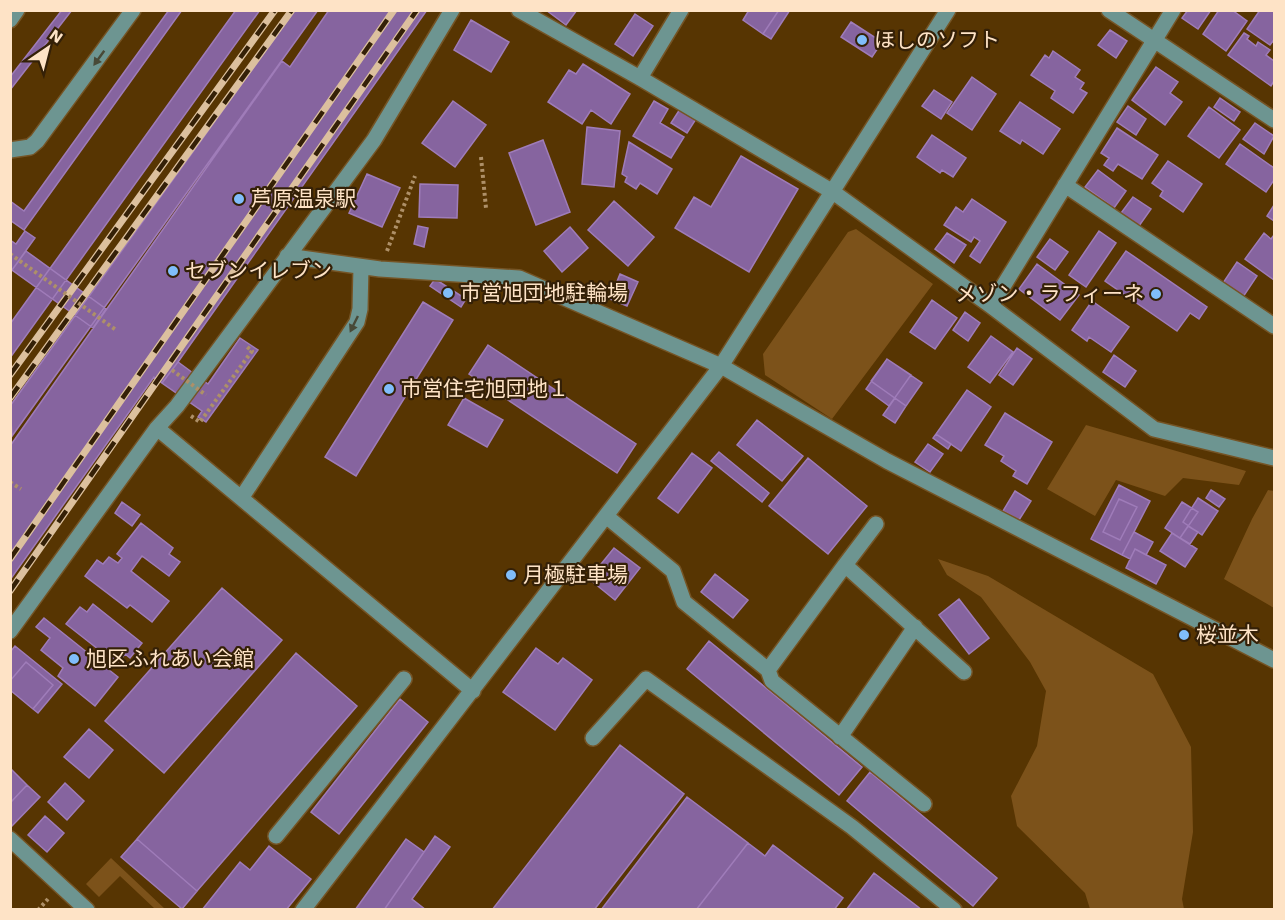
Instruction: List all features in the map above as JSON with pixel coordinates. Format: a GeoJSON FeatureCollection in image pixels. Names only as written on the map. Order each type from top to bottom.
{"type":"FeatureCollection","features":[{"type":"Feature","properties":{"kind":"street"},"geometry":{"type":"LineString","coordinates":[[10,20],[17,10]]}},
{"type":"Feature","properties":{"kind":"street"},"geometry":{"type":"LineString","coordinates":[[10,150],[23,150],[37,141],[133,10]]}},
{"type":"Feature","properties":{"kind":"street"},"geometry":{"type":"LineString","coordinates":[[10,631],[157,428],[177,406],[374,140],[452,10]]}},
{"type":"Feature","properties":{"kind":"street"},"geometry":{"type":"LineString","coordinates":[[519,10],[640,78],[833,192],[991,306],[1154,429],[1275,458]]}},
{"type":"Feature","properties":{"kind":"street"},"geometry":{"type":"LineString","coordinates":[[640,78],[681,10]]}},
{"type":"Feature","properties":{"kind":"street"},"geometry":{"type":"LineString","coordinates":[[303,909],[721,366],[948,10]]}},
{"type":"Feature","properties":{"kind":"street"},"geometry":{"type":"LineString","coordinates":[[1109,10],[1275,120]]}},
{"type":"Feature","properties":{"kind":"street"},"geometry":{"type":"LineString","coordinates":[[991,306],[1173,10]]}},
{"type":"Feature","properties":{"kind":"street"},"geometry":{"type":"LineString","coordinates":[[1065,185],[1275,326]]}},
{"type":"Feature","properties":{"kind":"street"},"geometry":{"type":"LineString","coordinates":[[287,256],[380,269],[519,278],[721,366],[887,461],[1275,660]]}},
{"type":"Feature","properties":{"kind":"street"},"geometry":{"type":"LineString","coordinates":[[242,497],[357,322],[360,309],[360,267]]}},
{"type":"Feature","properties":{"kind":"street"},"geometry":{"type":"LineString","coordinates":[[157,428],[473,691]]}},
{"type":"Feature","properties":{"kind":"street"},"geometry":{"type":"LineString","coordinates":[[606,516],[673,571],[684,602],[768,670],[772,681],[924,804]]}},
{"type":"Feature","properties":{"kind":"street"},"geometry":{"type":"LineString","coordinates":[[768,670],[876,524]]}},
{"type":"Feature","properties":{"kind":"street"},"geometry":{"type":"LineString","coordinates":[[845,565],[964,672]]}},
{"type":"Feature","properties":{"kind":"street"},"geometry":{"type":"LineString","coordinates":[[840,737],[915,627]]}},
{"type":"Feature","properties":{"kind":"street"},"geometry":{"type":"LineString","coordinates":[[276,836],[404,679]]}},
{"type":"Feature","properties":{"kind":"street"},"geometry":{"type":"LineString","coordinates":[[593,738],[646,680],[852,827],[954,909]]}},
{"type":"Feature","properties":{"kind":"street"},"geometry":{"type":"LineString","coordinates":[[10,839],[87,909]]}},
{"type":"Feature","properties":{"kind":"path"},"geometry":{"type":"LineString","coordinates":[[481,156],[486,208]]}},
{"type":"Feature","properties":{"kind":"path"},"geometry":{"type":"LineString","coordinates":[[380,269],[415,176]]}},
{"type":"Feature","properties":{"kind":"path"},"geometry":{"type":"LineString","coordinates":[[10,254],[116,330]]}},
{"type":"Feature","properties":{"kind":"path"},"geometry":{"type":"LineString","coordinates":[[172,370],[206,395]]}},
{"type":"Feature","properties":{"kind":"path"},"geometry":{"type":"LineString","coordinates":[[10,482],[21,489]]}},
{"type":"Feature","properties":{"kind":"shaded area"},"geometry":{"type":"Polygon","coordinates":[[[856,229],[933,284],[832,419],[765,375],[763,354],[848,232],[856,229]]]}},
{"type":"Feature","properties":{"kind":"shaded area"},"geometry":{"type":"Polygon","coordinates":[[[1086,425],[1246,471],[1239,485],[1183,478],[1165,496],[1116,480],[1095,516],[1047,489],[1086,425]]]}},
{"type":"Feature","properties":{"kind":"shaded area"},"geometry":{"type":"Polygon","coordinates":[[[1268,490],[1274,491],[1274,608],[1224,579],[1268,490]]]}},
{"type":"Feature","properties":{"kind":"shaded area"},"geometry":{"type":"Polygon","coordinates":[[[938,559],[988,576],[1153,674],[1191,747],[1193,832],[1182,899],[1184,909],[1090,909],[1085,893],[1017,826],[1011,796],[1037,746],[1046,691],[1030,662],[981,597],[947,575],[938,559]]]}},
{"type":"Feature","properties":{"kind":"shaded area"},"geometry":{"type":"Polygon","coordinates":[[[111,858],[165,909],[155,909],[120,876],[99,897],[86,884],[111,858]]]}},
{"type":"Feature","properties":{"kind":"building"},"geometry":{"type":"Polygon","coordinates":[[[62,10],[72,10],[10,90],[10,77],[62,10]]]}},
{"type":"Feature","properties":{"kind":"building"},"geometry":{"type":"Polygon","coordinates":[[[169,10],[182,10],[24,230],[10,220],[10,201],[24,211],[169,10]]]}},
{"type":"Feature","properties":{"kind":"building"},"geometry":{"type":"Polygon","coordinates":[[[236,10],[260,10],[10,358],[10,324],[236,10]]]}},
{"type":"Feature","properties":{"kind":"building"},"geometry":{"type":"Polygon","coordinates":[[[295,10],[318,10],[12,436],[10,406],[295,10]]]}},
{"type":"Feature","properties":{"kind":"building","name":"芦原温泉駅"},"geometry":{"type":"Polygon","coordinates":[[[329,10],[427,10],[178,362],[162,383],[154,377],[10,580],[10,446],[282,61],[290,67],[329,10]]]}},
{"type":"Feature","properties":{"kind":"building"},"geometry":{"type":"Polygon","coordinates":[[[546,10],[577,10],[566,25],[546,10]]]}},
{"type":"Feature","properties":{"kind":"building"},"geometry":{"type":"Polygon","coordinates":[[[749,10],[779,10],[763,34],[743,20],[749,10]]]}},
{"type":"Feature","properties":{"kind":"building"},"geometry":{"type":"Polygon","coordinates":[[[779,10],[790,10],[771,39],[763,34],[779,10]]]}},
{"type":"Feature","properties":{"kind":"building"},"geometry":{"type":"Polygon","coordinates":[[[1188,10],[1211,10],[1198,29],[1182,18],[1188,10]]]}},
{"type":"Feature","properties":{"kind":"building"},"geometry":{"type":"Polygon","coordinates":[[[1219,10],[1232,10],[1247,21],[1226,51],[1203,34],[1219,10]]]}},
{"type":"Feature","properties":{"kind":"building"},"geometry":{"type":"Polygon","coordinates":[[[1260,10],[1274,10],[1274,43],[1273,41],[1270,45],[1247,29],[1260,10]]]}},
{"type":"Feature","properties":{"kind":"building"},"geometry":{"type":"Polygon","coordinates":[[[635,14],[653,26],[633,56],[615,44],[635,14]]]}},
{"type":"Feature","properties":{"kind":"building"},"geometry":{"type":"Polygon","coordinates":[[[471,20],[509,42],[491,72],[454,50],[471,20]]]}},
{"type":"Feature","properties":{"kind":"building","name":"ほしのソフト"},"geometry":{"type":"Polygon","coordinates":[[[851,22],[882,42],[872,57],[841,37],[851,22]]]}},
{"type":"Feature","properties":{"kind":"building"},"geometry":{"type":"Polygon","coordinates":[[[1110,30],[1127,41],[1116,58],[1098,45],[1110,30]]]}},
{"type":"Feature","properties":{"kind":"building"},"geometry":{"type":"Polygon","coordinates":[[[1244,33],[1249,36],[1247,39],[1256,46],[1258,42],[1270,50],[1266,55],[1274,61],[1274,81],[1271,86],[1228,55],[1244,33]]]}},
{"type":"Feature","properties":{"kind":"building"},"geometry":{"type":"Polygon","coordinates":[[[1053,51],[1080,70],[1075,77],[1084,83],[1080,89],[1087,93],[1073,113],[1051,98],[1055,91],[1031,75],[1045,55],[1049,58],[1053,51]]]}},
{"type":"Feature","properties":{"kind":"building"},"geometry":{"type":"Polygon","coordinates":[[[583,64],[630,94],[611,124],[591,110],[582,124],[548,102],[569,70],[576,74],[583,64]]]}},
{"type":"Feature","properties":{"kind":"building"},"geometry":{"type":"Polygon","coordinates":[[[1156,67],[1178,82],[1170,93],[1182,102],[1165,125],[1132,100],[1156,67]]]}},
{"type":"Feature","properties":{"kind":"building"},"geometry":{"type":"Polygon","coordinates":[[[972,77],[996,94],[972,130],[947,113],[972,77]]]}},
{"type":"Feature","properties":{"kind":"building"},"geometry":{"type":"Polygon","coordinates":[[[934,90],[952,102],[941,119],[922,106],[934,90]]]}},
{"type":"Feature","properties":{"kind":"building"},"geometry":{"type":"Polygon","coordinates":[[[1220,98],[1240,112],[1234,121],[1214,107],[1220,98]]]}},
{"type":"Feature","properties":{"kind":"building"},"geometry":{"type":"Polygon","coordinates":[[[453,101],[486,125],[455,167],[422,143],[453,101]]]}},
{"type":"Feature","properties":{"kind":"building"},"geometry":{"type":"Polygon","coordinates":[[[654,101],[668,109],[660,123],[684,137],[671,158],[633,136],[654,101]]]}},
{"type":"Feature","properties":{"kind":"building"},"geometry":{"type":"Polygon","coordinates":[[[1020,102],[1060,129],[1043,154],[1022,140],[1020,144],[1000,131],[1020,102]]]}},
{"type":"Feature","properties":{"kind":"building"},"geometry":{"type":"Polygon","coordinates":[[[1128,106],[1146,119],[1136,135],[1117,122],[1128,106]]]}},
{"type":"Feature","properties":{"kind":"building"},"geometry":{"type":"Polygon","coordinates":[[[1209,107],[1240,130],[1219,158],[1188,136],[1209,107]]]}},
{"type":"Feature","properties":{"kind":"building"},"geometry":{"type":"Polygon","coordinates":[[[680,109],[696,119],[687,133],[671,123],[680,109]]]}},
{"type":"Feature","properties":{"kind":"building"},"geometry":{"type":"Polygon","coordinates":[[[1255,123],[1274,136],[1264,154],[1243,139],[1255,123]]]}},
{"type":"Feature","properties":{"kind":"building"},"geometry":{"type":"Polygon","coordinates":[[[587,127],[620,131],[614,187],[582,184],[587,127]]]}},
{"type":"Feature","properties":{"kind":"building"},"geometry":{"type":"Polygon","coordinates":[[[1117,128],[1158,155],[1142,179],[1118,164],[1113,171],[1104,165],[1109,158],[1101,153],[1117,128]]]}},
{"type":"Feature","properties":{"kind":"building"},"geometry":{"type":"Polygon","coordinates":[[[932,135],[966,158],[953,177],[942,170],[940,173],[917,157],[932,135]]]}},
{"type":"Feature","properties":{"kind":"building"},"geometry":{"type":"Polygon","coordinates":[[[543,140],[570,212],[536,225],[509,153],[543,140]]]}},
{"type":"Feature","properties":{"kind":"building"},"geometry":{"type":"Polygon","coordinates":[[[629,142],[672,169],[657,194],[640,183],[636,189],[625,182],[627,177],[622,174],[629,142]]]}},
{"type":"Feature","properties":{"kind":"building"},"geometry":{"type":"Polygon","coordinates":[[[1240,144],[1274,168],[1274,180],[1266,192],[1226,164],[1240,144]]]}},
{"type":"Feature","properties":{"kind":"building"},"geometry":{"type":"Polygon","coordinates":[[[741,156],[798,189],[749,272],[675,228],[694,197],[711,207],[741,156]]]}},
{"type":"Feature","properties":{"kind":"building"},"geometry":{"type":"Polygon","coordinates":[[[1168,161],[1202,184],[1183,212],[1160,196],[1163,191],[1152,183],[1168,161]]]}},
{"type":"Feature","properties":{"kind":"building"},"geometry":{"type":"Polygon","coordinates":[[[1098,170],[1126,191],[1114,208],[1085,187],[1098,170]]]}},
{"type":"Feature","properties":{"kind":"building"},"geometry":{"type":"Polygon","coordinates":[[[367,174],[400,188],[382,227],[349,213],[367,174]]]}},
{"type":"Feature","properties":{"kind":"building"},"geometry":{"type":"Polygon","coordinates":[[[420,184],[458,185],[457,218],[419,217],[420,184]]]}},
{"type":"Feature","properties":{"kind":"building"},"geometry":{"type":"Polygon","coordinates":[[[1133,197],[1151,209],[1139,226],[1121,213],[1133,197]]]}},
{"type":"Feature","properties":{"kind":"building"},"geometry":{"type":"Polygon","coordinates":[[[972,199],[1006,222],[980,263],[970,256],[980,241],[974,237],[971,242],[944,225],[956,207],[963,212],[972,199]]]}},
{"type":"Feature","properties":{"kind":"building"},"geometry":{"type":"Polygon","coordinates":[[[614,201],[654,237],[628,266],[588,230],[614,201]]]}},
{"type":"Feature","properties":{"kind":"building"},"geometry":{"type":"Polygon","coordinates":[[[1274,205],[1274,221],[1267,216],[1274,205]]]}},
{"type":"Feature","properties":{"kind":"building"},"geometry":{"type":"Polygon","coordinates":[[[418,226],[428,228],[424,247],[414,244],[418,226]]]}},
{"type":"Feature","properties":{"kind":"building"},"geometry":{"type":"Polygon","coordinates":[[[570,227],[588,248],[562,272],[544,251],[570,227]]]}},
{"type":"Feature","properties":{"kind":"building"},"geometry":{"type":"Polygon","coordinates":[[[25,231],[35,238],[12,270],[10,268],[10,240],[16,244],[25,231]]]}},
{"type":"Feature","properties":{"kind":"building"},"geometry":{"type":"Polygon","coordinates":[[[1099,231],[1116,243],[1086,287],[1069,275],[1099,231]]]}},
{"type":"Feature","properties":{"kind":"building"},"geometry":{"type":"Polygon","coordinates":[[[947,233],[966,245],[954,263],[935,249],[947,233]]]}},
{"type":"Feature","properties":{"kind":"building"},"geometry":{"type":"Polygon","coordinates":[[[1264,233],[1271,239],[1274,235],[1274,280],[1245,259],[1264,233]]]}},
{"type":"Feature","properties":{"kind":"building"},"geometry":{"type":"Polygon","coordinates":[[[1050,239],[1068,252],[1055,270],[1037,257],[1050,239]]]}},
{"type":"Feature","properties":{"kind":"building"},"geometry":{"type":"Polygon","coordinates":[[[26,251],[106,309],[93,328],[12,270],[26,251]]]}},
{"type":"Feature","properties":{"kind":"building","name":"メゾン・ラフィーネ"},"geometry":{"type":"Polygon","coordinates":[[[1126,251],[1207,307],[1199,319],[1190,313],[1177,331],[1105,281],[1126,251]]]}},
{"type":"Feature","properties":{"kind":"building"},"geometry":{"type":"Polygon","coordinates":[[[1237,262],[1257,276],[1243,297],[1223,283],[1237,262]]]}},
{"type":"Feature","properties":{"kind":"building"},"geometry":{"type":"Polygon","coordinates":[[[1037,264],[1079,295],[1060,320],[1019,289],[1037,264]]]}},
{"type":"Feature","properties":{"kind":"building"},"geometry":{"type":"Polygon","coordinates":[[[620,274],[638,282],[627,306],[610,299],[620,274]]]}},
{"type":"Feature","properties":{"kind":"building","name":"市営旭団地駐輪場"},"geometry":{"type":"Polygon","coordinates":[[[435,279],[466,299],[461,307],[430,286],[435,279]]]}},
{"type":"Feature","properties":{"kind":"building"},"geometry":{"type":"Polygon","coordinates":[[[932,300],[957,318],[935,349],[910,332],[932,300]]]}},
{"type":"Feature","properties":{"kind":"building"},"geometry":{"type":"Polygon","coordinates":[[[1092,301],[1129,327],[1111,352],[1089,337],[1087,341],[1072,330],[1092,301]]]}},
{"type":"Feature","properties":{"kind":"building","name":"市営住宅旭団地１"},"geometry":{"type":"Polygon","coordinates":[[[423,302],[453,320],[356,476],[325,457],[423,302]]]}},
{"type":"Feature","properties":{"kind":"building"},"geometry":{"type":"Polygon","coordinates":[[[965,312],[980,323],[968,341],[953,330],[965,312]]]}},
{"type":"Feature","properties":{"kind":"building"},"geometry":{"type":"Polygon","coordinates":[[[991,336],[1013,352],[990,383],[968,367],[991,336]]]}},
{"type":"Feature","properties":{"kind":"building"},"geometry":{"type":"Polygon","coordinates":[[[240,338],[258,350],[206,422],[198,417],[202,411],[162,383],[178,362],[208,384],[240,338]]]}},
{"type":"Feature","properties":{"kind":"building"},"geometry":{"type":"Polygon","coordinates":[[[488,345],[636,444],[617,473],[469,374],[488,345]]]}},
{"type":"Feature","properties":{"kind":"building"},"geometry":{"type":"Polygon","coordinates":[[[1017,348],[1032,359],[1013,385],[999,375],[1017,348]]]}},
{"type":"Feature","properties":{"kind":"building"},"geometry":{"type":"Polygon","coordinates":[[[1114,355],[1136,371],[1125,387],[1103,372],[1114,355]]]}},
{"type":"Feature","properties":{"kind":"building"},"geometry":{"type":"Polygon","coordinates":[[[887,359],[911,375],[889,406],[866,389],[887,359]]]}},
{"type":"Feature","properties":{"kind":"building"},"geometry":{"type":"Polygon","coordinates":[[[887,359],[922,383],[906,406],[871,381],[887,359]]]}},
{"type":"Feature","properties":{"kind":"building"},"geometry":{"type":"Polygon","coordinates":[[[967,390],[991,407],[961,451],[936,434],[967,390]]]}},
{"type":"Feature","properties":{"kind":"building"},"geometry":{"type":"Polygon","coordinates":[[[464,398],[503,420],[487,447],[448,425],[464,398]]]}},
{"type":"Feature","properties":{"kind":"building"},"geometry":{"type":"Polygon","coordinates":[[[895,398],[906,406],[895,423],[883,415],[895,398]]]}},
{"type":"Feature","properties":{"kind":"building"},"geometry":{"type":"Polygon","coordinates":[[[1005,413],[1052,442],[1027,484],[1013,476],[1016,471],[1001,461],[1004,456],[985,445],[1005,413]]]}},
{"type":"Feature","properties":{"kind":"building"},"geometry":{"type":"Polygon","coordinates":[[[757,420],[803,456],[782,481],[737,445],[757,420]]]}},
{"type":"Feature","properties":{"kind":"building"},"geometry":{"type":"Polygon","coordinates":[[[936,434],[951,444],[948,449],[933,438],[936,434]]]}},
{"type":"Feature","properties":{"kind":"building"},"geometry":{"type":"Polygon","coordinates":[[[928,444],[943,454],[930,472],[915,462],[928,444]]]}},
{"type":"Feature","properties":{"kind":"building"},"geometry":{"type":"Polygon","coordinates":[[[719,452],[769,493],[762,502],[711,461],[719,452]]]}},
{"type":"Feature","properties":{"kind":"building"},"geometry":{"type":"Polygon","coordinates":[[[692,453],[712,468],[678,513],[658,498],[692,453]]]}},
{"type":"Feature","properties":{"kind":"building"},"geometry":{"type":"Polygon","coordinates":[[[808,458],[867,506],[828,554],[769,506],[808,458]]]}},
{"type":"Feature","properties":{"kind":"building"},"geometry":{"type":"Polygon","coordinates":[[[1119,485],[1150,501],[1122,555],[1091,539],[1119,485]]]}},
{"type":"Feature","properties":{"kind":"building"},"geometry":{"type":"Polygon","coordinates":[[[1211,490],[1225,499],[1219,507],[1206,498],[1211,490]]]}},
{"type":"Feature","properties":{"kind":"building"},"geometry":{"type":"Polygon","coordinates":[[[1015,491],[1031,501],[1019,520],[1003,511],[1015,491]]]}},
{"type":"Feature","properties":{"kind":"building"},"geometry":{"type":"Polygon","coordinates":[[[1198,498],[1218,511],[1202,535],[1183,522],[1198,498]]]}},
{"type":"Feature","properties":{"kind":"building"},"geometry":{"type":"Polygon","coordinates":[[[1119,499],[1137,507],[1120,540],[1103,532],[1119,499]]]}},
{"type":"Feature","properties":{"kind":"building"},"geometry":{"type":"Polygon","coordinates":[[[122,502],[140,515],[132,526],[115,513],[122,502]]]}},
{"type":"Feature","properties":{"kind":"building"},"geometry":{"type":"Polygon","coordinates":[[[1182,502],[1198,512],[1180,538],[1165,528],[1182,502]]]}},
{"type":"Feature","properties":{"kind":"building"},"geometry":{"type":"Polygon","coordinates":[[[141,523],[173,548],[169,554],[180,562],[169,576],[142,556],[131,571],[169,601],[152,622],[130,605],[127,608],[85,576],[97,560],[103,564],[109,557],[118,563],[122,558],[117,554],[141,523]]]}},
{"type":"Feature","properties":{"kind":"building"},"geometry":{"type":"Polygon","coordinates":[[[1188,526],[1198,532],[1190,544],[1180,538],[1188,526]]]}},
{"type":"Feature","properties":{"kind":"building"},"geometry":{"type":"Polygon","coordinates":[[[1134,532],[1153,542],[1146,555],[1135,549],[1130,559],[1122,555],[1134,532]]]}},
{"type":"Feature","properties":{"kind":"building"},"geometry":{"type":"Polygon","coordinates":[[[1172,533],[1197,549],[1185,567],[1160,551],[1172,533]]]}},
{"type":"Feature","properties":{"kind":"building"},"geometry":{"type":"Polygon","coordinates":[[[614,548],[640,568],[615,600],[589,579],[614,548]]]}},
{"type":"Feature","properties":{"kind":"building"},"geometry":{"type":"Polygon","coordinates":[[[1135,549],[1166,565],[1156,584],[1126,568],[1135,549]]]}},
{"type":"Feature","properties":{"kind":"building"},"geometry":{"type":"Polygon","coordinates":[[[715,574],[748,600],[733,618],[701,592],[715,574]]]}},
{"type":"Feature","properties":{"kind":"building"},"geometry":{"type":"Polygon","coordinates":[[[222,588],[282,640],[164,773],[105,721],[222,588]]]}},
{"type":"Feature","properties":{"kind":"building"},"geometry":{"type":"Polygon","coordinates":[[[959,599],[989,638],[969,654],[939,615],[959,599]]]}},
{"type":"Feature","properties":{"kind":"building"},"geometry":{"type":"Polygon","coordinates":[[[93,604],[142,643],[130,658],[125,654],[117,664],[66,624],[80,607],[87,612],[93,604]]]}},
{"type":"Feature","properties":{"kind":"building","name":"旭区ふれあい会館"},"geometry":{"type":"Polygon","coordinates":[[[44,618],[118,677],[95,706],[58,676],[63,668],[41,650],[50,638],[36,627],[44,618]]]}},
{"type":"Feature","properties":{"kind":"building"},"geometry":{"type":"Polygon","coordinates":[[[709,641],[862,767],[839,795],[687,669],[709,641]]]}},
{"type":"Feature","properties":{"kind":"building"},"geometry":{"type":"Polygon","coordinates":[[[15,646],[62,684],[38,713],[33,709],[53,685],[26,662],[10,681],[10,652],[15,646]]]}},
{"type":"Feature","properties":{"kind":"building"},"geometry":{"type":"Polygon","coordinates":[[[536,648],[558,664],[563,658],[592,680],[555,730],[503,692],[536,648]]]}},
{"type":"Feature","properties":{"kind":"building"},"geometry":{"type":"Polygon","coordinates":[[[296,653],[357,706],[197,891],[137,839],[296,653]]]}},
{"type":"Feature","properties":{"kind":"building"},"geometry":{"type":"Polygon","coordinates":[[[26,662],[53,685],[33,709],[10,690],[10,681],[26,662]]]}},
{"type":"Feature","properties":{"kind":"building"},"geometry":{"type":"Polygon","coordinates":[[[400,699],[428,722],[339,834],[311,812],[400,699]]]}},
{"type":"Feature","properties":{"kind":"building"},"geometry":{"type":"Polygon","coordinates":[[[89,729],[113,750],[89,778],[64,757],[89,729]]]}},
{"type":"Feature","properties":{"kind":"building"},"geometry":{"type":"Polygon","coordinates":[[[620,745],[684,794],[594,910],[492,910],[620,745]]]}},
{"type":"Feature","properties":{"kind":"building"},"geometry":{"type":"Polygon","coordinates":[[[12,770],[27,785],[10,803],[10,771],[12,770]]]}},
{"type":"Feature","properties":{"kind":"building"},"geometry":{"type":"Polygon","coordinates":[[[870,772],[997,878],[973,906],[847,801],[870,772]]]}},
{"type":"Feature","properties":{"kind":"building"},"geometry":{"type":"Polygon","coordinates":[[[65,783],[84,801],[67,820],[48,802],[65,783]]]}},
{"type":"Feature","properties":{"kind":"building"},"geometry":{"type":"Polygon","coordinates":[[[27,785],[40,797],[11,827],[10,803],[27,785]]]}},
{"type":"Feature","properties":{"kind":"building"},"geometry":{"type":"Polygon","coordinates":[[[687,797],[748,843],[696,910],[601,910],[687,797]]]}},
{"type":"Feature","properties":{"kind":"building"},"geometry":{"type":"Polygon","coordinates":[[[45,816],[64,833],[47,852],[28,835],[45,816]]]}},
{"type":"Feature","properties":{"kind":"building"},"geometry":{"type":"Polygon","coordinates":[[[435,836],[450,847],[412,899],[426,910],[384,910],[435,836]]]}},
{"type":"Feature","properties":{"kind":"building"},"geometry":{"type":"Polygon","coordinates":[[[137,839],[197,891],[182,909],[121,857],[137,839]]]}},
{"type":"Feature","properties":{"kind":"building"},"geometry":{"type":"Polygon","coordinates":[[[406,839],[424,852],[384,910],[355,910],[406,839]]]}},
{"type":"Feature","properties":{"kind":"building"},"geometry":{"type":"Polygon","coordinates":[[[748,843],[765,856],[773,845],[843,898],[834,910],[696,910],[748,843]]]}},
{"type":"Feature","properties":{"kind":"building"},"geometry":{"type":"Polygon","coordinates":[[[269,846],[311,879],[286,910],[202,910],[240,862],[250,870],[269,846]]]}},
{"type":"Feature","properties":{"kind":"building"},"geometry":{"type":"Polygon","coordinates":[[[874,873],[922,910],[846,910],[874,873]]]}},
{"type":"Feature","properties":{"kind":"railway"},"geometry":{"type":"LineString","coordinates":[[10,375],[275,10]]}},
{"type":"Feature","properties":{"kind":"railway"},"geometry":{"type":"LineString","coordinates":[[10,398],[292,10]]}},
{"type":"Feature","properties":{"kind":"railway"},"geometry":{"type":"LineString","coordinates":[[10,559],[394,10]]}},
{"type":"Feature","properties":{"kind":"railway"},"geometry":{"type":"LineString","coordinates":[[10,591],[417,10]]}},
{"type":"Feature","properties":{"kind":"place","name":"ほしのソフト"},"geometry":{"type":"Point","coordinates":[862,40]}},
{"type":"Feature","properties":{"kind":"place","name":"芦原温泉駅"},"geometry":{"type":"Point","coordinates":[239,199]}},
{"type":"Feature","properties":{"kind":"place","name":"セブンイレブン"},"geometry":{"type":"Point","coordinates":[173,271]}},
{"type":"Feature","properties":{"kind":"place","name":"市営旭団地駐輪場"},"geometry":{"type":"Point","coordinates":[448,293]}},
{"type":"Feature","properties":{"kind":"place","name":"メゾン・ラフィーネ"},"geometry":{"type":"Point","coordinates":[1156,294]}},
{"type":"Feature","properties":{"kind":"place","name":"市営住宅旭団地１"},"geometry":{"type":"Point","coordinates":[389,389]}},
{"type":"Feature","properties":{"kind":"place","name":"月極駐車場"},"geometry":{"type":"Point","coordinates":[511,575]}},
{"type":"Feature","properties":{"kind":"place","name":"桜並木"},"geometry":{"type":"Point","coordinates":[1184,635]}},
{"type":"Feature","properties":{"kind":"place","name":"旭区ふれあい会館"},"geometry":{"type":"Point","coordinates":[74,659]}}]}
